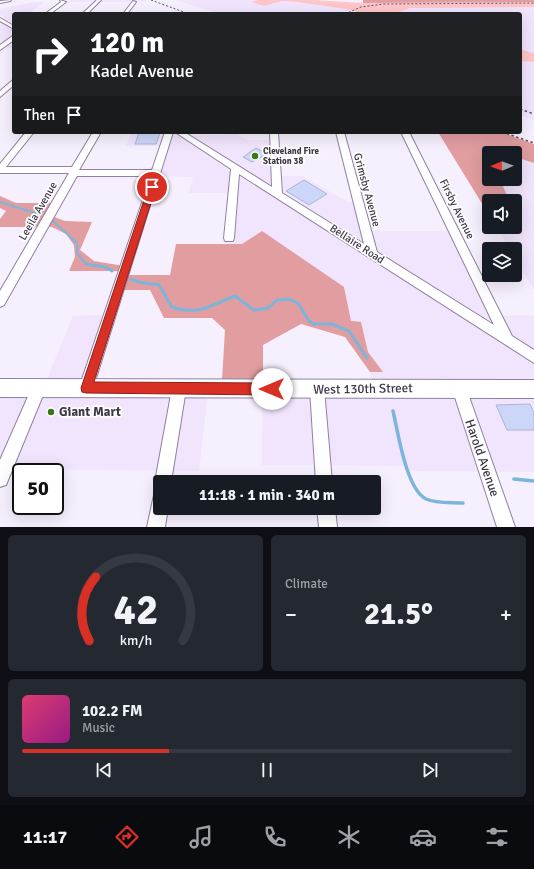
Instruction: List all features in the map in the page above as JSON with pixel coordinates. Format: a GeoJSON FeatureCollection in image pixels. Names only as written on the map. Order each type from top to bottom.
{"type":"FeatureCollection","features":[{"type":"Feature","properties":{"kind":"main road","name":"West 130th Street"},"geometry":{"type":"LineString","coordinates":[[0,388],[534,389]]}},
{"type":"Feature","properties":{"kind":"street"},"geometry":{"type":"LineString","coordinates":[[0,2],[9,0]]}},
{"type":"Feature","properties":{"kind":"street"},"geometry":{"type":"LineString","coordinates":[[86,12],[98,0]]}},
{"type":"Feature","properties":{"kind":"street"},"geometry":{"type":"LineString","coordinates":[[49,12],[62,1]]}},
{"type":"Feature","properties":{"kind":"street"},"geometry":{"type":"LineString","coordinates":[[126,12],[134,2]]}},
{"type":"Feature","properties":{"kind":"street"},"geometry":{"type":"LineString","coordinates":[[0,19],[12,27]]}},
{"type":"Feature","properties":{"kind":"street"},"geometry":{"type":"LineString","coordinates":[[0,48],[12,39]]}},
{"type":"Feature","properties":{"kind":"street"},"geometry":{"type":"LineString","coordinates":[[0,95],[12,83]]}},
{"type":"Feature","properties":{"kind":"street"},"geometry":{"type":"LineString","coordinates":[[0,170],[28,134]]}},
{"type":"Feature","properties":{"kind":"street","name":"Leeila Avenue"},"geometry":{"type":"LineString","coordinates":[[0,302],[96,134]]}},
{"type":"Feature","properties":{"kind":"street"},"geometry":{"type":"LineString","coordinates":[[86,388],[168,134]]}},
{"type":"Feature","properties":{"kind":"street","name":"Bellaire Road"},"geometry":{"type":"LineString","coordinates":[[186,134],[235,168],[508,339],[534,357]]}},
{"type":"Feature","properties":{"kind":"street"},"geometry":{"type":"LineString","coordinates":[[274,134],[277,193]]}},
{"type":"Feature","properties":{"kind":"street","name":"Grimsby Avenue"},"geometry":{"type":"LineString","coordinates":[[341,134],[372,254]]}},
{"type":"Feature","properties":{"kind":"street","name":"Firsby Avenue"},"geometry":{"type":"LineString","coordinates":[[406,134],[508,339]]}},
{"type":"Feature","properties":{"kind":"street"},"geometry":{"type":"LineString","coordinates":[[229,238],[235,168]]}},
{"type":"Feature","properties":{"kind":"street"},"geometry":{"type":"LineString","coordinates":[[0,170],[157,173]]}},
{"type":"Feature","properties":{"kind":"street"},"geometry":{"type":"LineString","coordinates":[[0,479],[39,388]]}},
{"type":"Feature","properties":{"kind":"street","name":"Harold Avenue"},"geometry":{"type":"LineString","coordinates":[[459,388],[506,527]]}},
{"type":"Feature","properties":{"kind":"street"},"geometry":{"type":"LineString","coordinates":[[164,475],[179,389]]}},
{"type":"Feature","properties":{"kind":"street"},"geometry":{"type":"LineString","coordinates":[[317,389],[323,475]]}},
{"type":"Feature","properties":{"kind":"street"},"geometry":{"type":"LineString","coordinates":[[156,527],[158,515]]}},
{"type":"Feature","properties":{"kind":"street"},"geometry":{"type":"LineString","coordinates":[[327,515],[328,527]]}},
{"type":"Feature","properties":{"kind":"shaded area"},"geometry":{"type":"Polygon","coordinates":[[[72,0],[144,0],[149,2],[65,2],[72,0]]]}},
{"type":"Feature","properties":{"kind":"shaded area"},"geometry":{"type":"Polygon","coordinates":[[[175,0],[259,0],[252,2],[264,6],[282,1],[346,9],[357,12],[214,12],[175,0]]]}},
{"type":"Feature","properties":{"kind":"shaded area"},"geometry":{"type":"Polygon","coordinates":[[[259,0],[311,0],[363,3],[534,2],[534,7],[410,8],[399,12],[357,12],[297,2],[282,1],[264,6],[251,2],[259,0]]]}},
{"type":"Feature","properties":{"kind":"shaded area"},"geometry":{"type":"Polygon","coordinates":[[[363,0],[534,0],[534,2],[363,3],[363,0]]]}},
{"type":"Feature","properties":{"kind":"shaded area"},"geometry":{"type":"Polygon","coordinates":[[[34,2],[44,2],[30,12],[12,12],[12,24],[0,15],[0,9],[34,2]]]}},
{"type":"Feature","properties":{"kind":"shaded area"},"geometry":{"type":"Polygon","coordinates":[[[534,7],[534,53],[522,50],[522,12],[399,12],[410,8],[534,7]]]}},
{"type":"Feature","properties":{"kind":"shaded area"},"geometry":{"type":"Polygon","coordinates":[[[0,20],[12,29],[12,48],[2,48],[10,41],[0,41],[0,20]]]}},
{"type":"Feature","properties":{"kind":"shaded area"},"geometry":{"type":"Polygon","coordinates":[[[522,50],[534,53],[534,62],[522,61],[522,50]]]}},
{"type":"Feature","properties":{"kind":"shaded area"},"geometry":{"type":"Polygon","coordinates":[[[522,61],[534,62],[534,120],[522,116],[522,61]]]}},
{"type":"Feature","properties":{"kind":"shaded area"},"geometry":{"type":"Polygon","coordinates":[[[131,134],[185,134],[188,136],[237,134],[248,140],[275,140],[277,176],[302,176],[348,202],[360,202],[368,231],[456,231],[499,316],[534,315],[534,472],[408,471],[407,466],[262,465],[263,379],[372,380],[370,372],[383,372],[368,352],[361,322],[351,322],[242,244],[226,244],[231,193],[189,193],[193,177],[154,176],[164,146],[126,146],[131,134]]]}},
{"type":"Feature","properties":{"kind":"shaded area"},"geometry":{"type":"Polygon","coordinates":[[[439,134],[506,134],[534,144],[534,163],[522,159],[522,146],[482,146],[482,186],[503,186],[506,194],[482,194],[482,204],[439,134]]]}},
{"type":"Feature","properties":{"kind":"shaded area"},"geometry":{"type":"Polygon","coordinates":[[[522,159],[534,163],[534,290],[522,270],[522,242],[506,242],[500,234],[522,234],[522,194],[506,194],[503,186],[522,186],[522,159]]]}},
{"type":"Feature","properties":{"kind":"shaded area"},"geometry":{"type":"Polygon","coordinates":[[[0,196],[16,203],[52,203],[46,214],[65,221],[92,222],[80,250],[94,261],[124,266],[122,271],[69,271],[75,257],[74,245],[66,234],[52,227],[0,227],[0,219],[6,211],[0,208],[0,196]]]}},
{"type":"Feature","properties":{"kind":"shaded area"},"geometry":{"type":"Polygon","coordinates":[[[262,231],[344,287],[351,321],[361,322],[368,352],[383,372],[370,372],[345,337],[301,324],[263,345],[263,379],[222,380],[225,330],[212,318],[164,318],[150,290],[120,290],[125,275],[170,275],[176,244],[242,244],[262,231]]]}},
{"type":"Feature","properties":{"kind":"shaded area"},"geometry":{"type":"Polygon","coordinates":[[[107,315],[82,391],[208,391],[199,471],[64,470],[64,463],[12,463],[12,469],[0,469],[0,384],[45,384],[73,316],[107,315]]]}},
{"type":"Feature","properties":{"kind":"building"},"geometry":{"type":"Polygon","coordinates":[[[139,134],[160,134],[156,144],[135,144],[139,134]]]}},
{"type":"Feature","properties":{"kind":"building","name":"Cleveland Fire Station 38"},"geometry":{"type":"Polygon","coordinates":[[[256,148],[267,154],[252,162],[243,157],[256,148]]]}},
{"type":"Feature","properties":{"kind":"building"},"geometry":{"type":"Polygon","coordinates":[[[304,180],[327,194],[309,205],[286,191],[304,180]]]}},
{"type":"Feature","properties":{"kind":"building"},"geometry":{"type":"Polygon","coordinates":[[[530,404],[534,413],[534,430],[507,430],[496,405],[530,404]]]}},
{"type":"Feature","properties":{"kind":"waterway"},"geometry":{"type":"LineString","coordinates":[[0,202],[38,214]]}},
{"type":"Feature","properties":{"kind":"waterway"},"geometry":{"type":"LineString","coordinates":[[53,221],[77,243],[77,253],[85,263]]}},
{"type":"Feature","properties":{"kind":"waterway"},"geometry":{"type":"LineString","coordinates":[[85,263],[105,267],[112,271]]}},
{"type":"Feature","properties":{"kind":"waterway"},"geometry":{"type":"LineString","coordinates":[[131,279],[138,282],[159,285],[172,307],[181,309],[197,310],[235,296],[254,310],[268,308],[277,300],[289,299],[298,303],[309,321],[314,324],[332,324],[349,331],[367,358]]}},
{"type":"Feature","properties":{"kind":"waterway"},"geometry":{"type":"LineString","coordinates":[[393,411],[400,445],[408,472],[419,493],[426,499],[435,502],[463,503]]}},
{"type":"Feature","properties":{"kind":"waterway"},"geometry":{"type":"LineString","coordinates":[[514,479],[534,481]]}},
{"type":"Feature","properties":{"kind":"railway"},"geometry":{"type":"LineString","coordinates":[[151,0],[184,12]]}},
{"type":"Feature","properties":{"kind":"railway"},"geometry":{"type":"LineString","coordinates":[[350,12],[361,7],[383,4],[534,3]]}},
{"type":"Feature","properties":{"kind":"railway"},"geometry":{"type":"LineString","coordinates":[[522,110],[534,114]]}},
{"type":"Feature","properties":{"kind":"railway"},"geometry":{"type":"LineString","coordinates":[[508,134],[534,143]]}},
{"type":"Feature","properties":{"kind":"place","name":"Cleveland Fire Station 38"},"geometry":{"type":"Point","coordinates":[255,156]}},
{"type":"Feature","properties":{"kind":"place","name":"Giant Mart"},"geometry":{"type":"Point","coordinates":[51,412]}},
{"type":"Feature","properties":{"kind":"route"},"geometry":{"type":"LineString","coordinates":[[152,187],[86,388],[272,389]]}}]}
